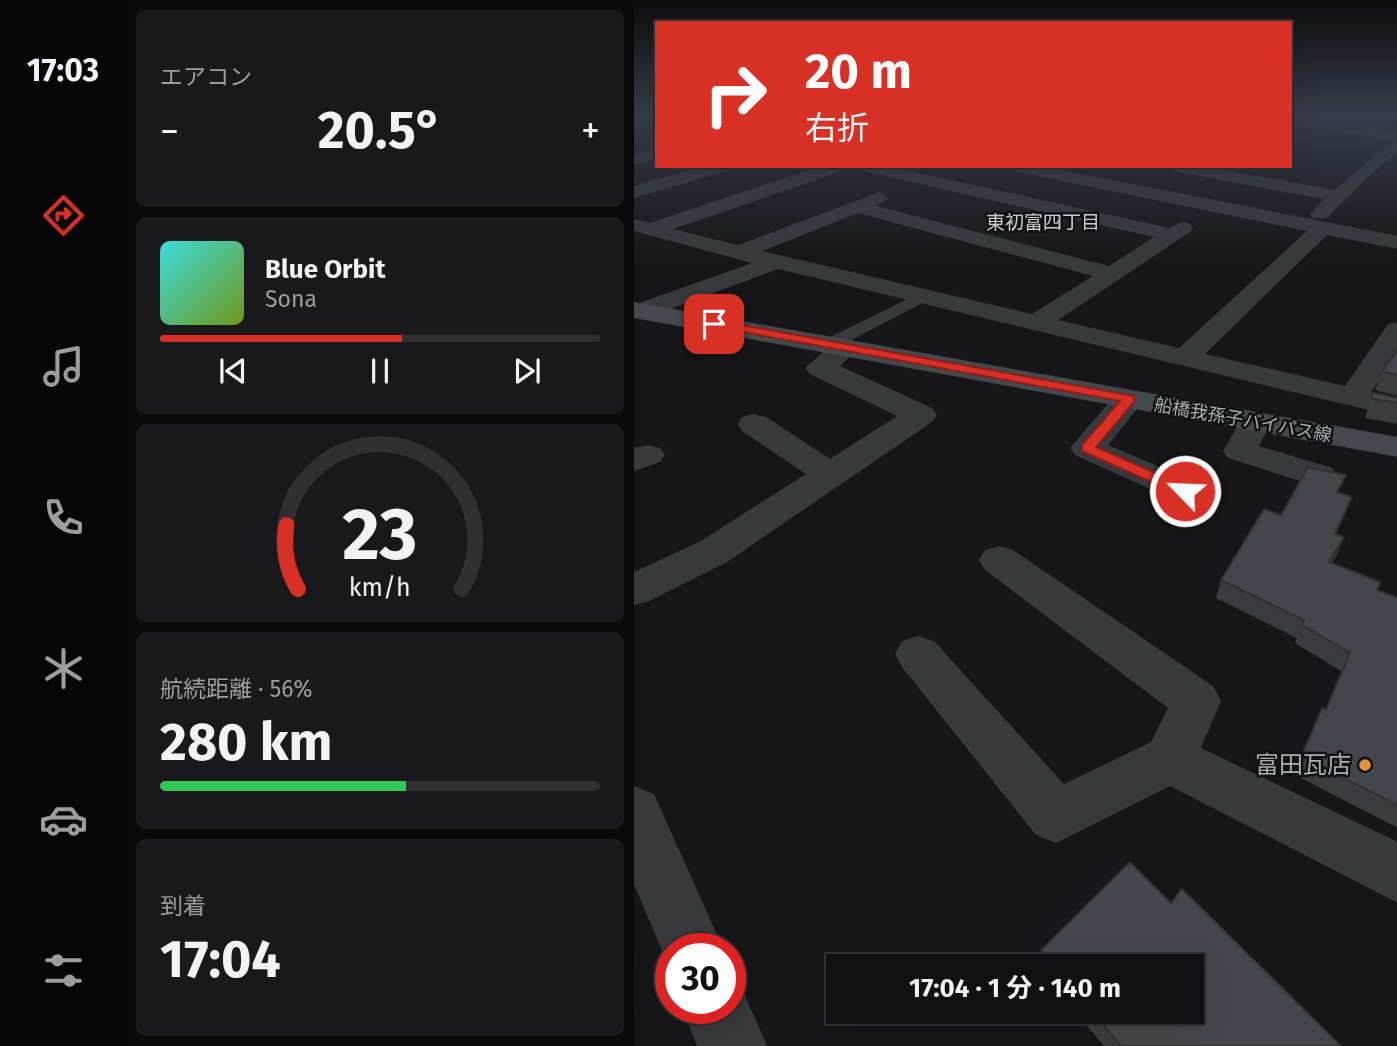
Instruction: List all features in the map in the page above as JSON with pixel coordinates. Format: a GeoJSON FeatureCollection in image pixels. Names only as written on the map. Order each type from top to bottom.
{"type":"FeatureCollection","features":[{"type":"Feature","properties":{"kind":"street"},"geometry":{"type":"LineString","coordinates":[[1184,359],[1315,227],[1337,196],[1375,163]]}},
{"type":"Feature","properties":{"kind":"street"},"geometry":{"type":"LineString","coordinates":[[634,192],[717,168]]}},
{"type":"Feature","properties":{"kind":"street"},"geometry":{"type":"LineString","coordinates":[[642,228],[833,168]]}},
{"type":"Feature","properties":{"kind":"street"},"geometry":{"type":"LineString","coordinates":[[872,168],[1172,235]]}},
{"type":"Feature","properties":{"kind":"street"},"geometry":{"type":"LineString","coordinates":[[738,253],[957,168]]}},
{"type":"Feature","properties":{"kind":"street"},"geometry":{"type":"LineString","coordinates":[[1025,168],[1398,243]]}},
{"type":"Feature","properties":{"kind":"street"},"geometry":{"type":"LineString","coordinates":[[1183,168],[1337,196]]}},
{"type":"Feature","properties":{"kind":"street"},"geometry":{"type":"LineString","coordinates":[[1338,170],[1361,174]]}},
{"type":"Feature","properties":{"kind":"street"},"geometry":{"type":"LineString","coordinates":[[1098,183],[1122,171]]}},
{"type":"Feature","properties":{"kind":"street"},"geometry":{"type":"LineString","coordinates":[[857,207],[1113,274]]}},
{"type":"Feature","properties":{"kind":"street"},"geometry":{"type":"LineString","coordinates":[[1035,324],[1216,207]]}},
{"type":"Feature","properties":{"kind":"street"},"geometry":{"type":"LineString","coordinates":[[642,228],[1035,324],[1398,408]]}},
{"type":"Feature","properties":{"kind":"street"},"geometry":{"type":"LineString","coordinates":[[638,310],[776,262]]}},
{"type":"Feature","properties":{"kind":"street","name":"船橋我孫子バイパス線"},"geometry":{"type":"LineString","coordinates":[[638,310],[1398,447]]}},
{"type":"Feature","properties":{"kind":"street"},"geometry":{"type":"LineString","coordinates":[[1352,398],[1398,330]]}},
{"type":"Feature","properties":{"kind":"street"},"geometry":{"type":"LineString","coordinates":[[634,590],[713,552],[921,415],[820,368],[837,346]]}},
{"type":"Feature","properties":{"kind":"street"},"geometry":{"type":"LineString","coordinates":[[1129,399],[1087,448],[1185,491]]}},
{"type":"Feature","properties":{"kind":"street"},"geometry":{"type":"LineString","coordinates":[[1255,422],[1240,450],[1319,476]]}},
{"type":"Feature","properties":{"kind":"street"},"geometry":{"type":"LineString","coordinates":[[754,424],[831,475]]}},
{"type":"Feature","properties":{"kind":"street"},"geometry":{"type":"LineString","coordinates":[[918,654],[1056,816],[1170,759],[1196,701],[999,560]]}},
{"type":"Feature","properties":{"kind":"street"},"geometry":{"type":"LineString","coordinates":[[1170,759],[1398,873]]}},
{"type":"Feature","properties":{"kind":"street"},"geometry":{"type":"LineString","coordinates":[[634,813],[685,933]]}},
{"type":"Feature","properties":{"kind":"street"},"geometry":{"type":"LineString","coordinates":[[723,1024],[732,1046]]}},
{"type":"Feature","properties":{"kind":"lane"},"geometry":{"type":"LineString","coordinates":[[837,346],[922,297]]}},
{"type":"Feature","properties":{"kind":"building"},"geometry":{"type":"Polygon","coordinates":[[[1398,349],[1398,375],[1382,372],[1398,349]]]}},
{"type":"Feature","properties":{"kind":"building"},"geometry":{"type":"Polygon","coordinates":[[[1373,393],[1398,398],[1398,403],[1372,399],[1373,393]]]}},
{"type":"Feature","properties":{"kind":"building"},"geometry":{"type":"Polygon","coordinates":[[[1308,467],[1346,475],[1337,492],[1352,497],[1335,534],[1344,537],[1329,562],[1380,582],[1377,590],[1398,598],[1398,805],[1301,757],[1322,708],[1326,710],[1350,653],[1302,625],[1304,620],[1221,580],[1264,509],[1281,515],[1308,467]]]}},
{"type":"Feature","properties":{"kind":"building"},"geometry":{"type":"Polygon","coordinates":[[[1130,862],[1171,903],[1182,889],[1341,1046],[1121,1046],[1102,1024],[1204,1024],[1204,954],[1044,954],[1041,950],[1130,862]]]}},
{"type":"Feature","properties":{"kind":"place","name":"富田瓦店"},"geometry":{"type":"Point","coordinates":[1365,765]}},
{"type":"Feature","properties":{"kind":"district","name":"東初富四丁目"},"geometry":{"type":"Point","coordinates":[1043,222]}},
{"type":"Feature","properties":{"kind":"route"},"geometry":{"type":"LineString","coordinates":[[714,324],[1129,399],[1087,448],[1185,491]]}}]}
